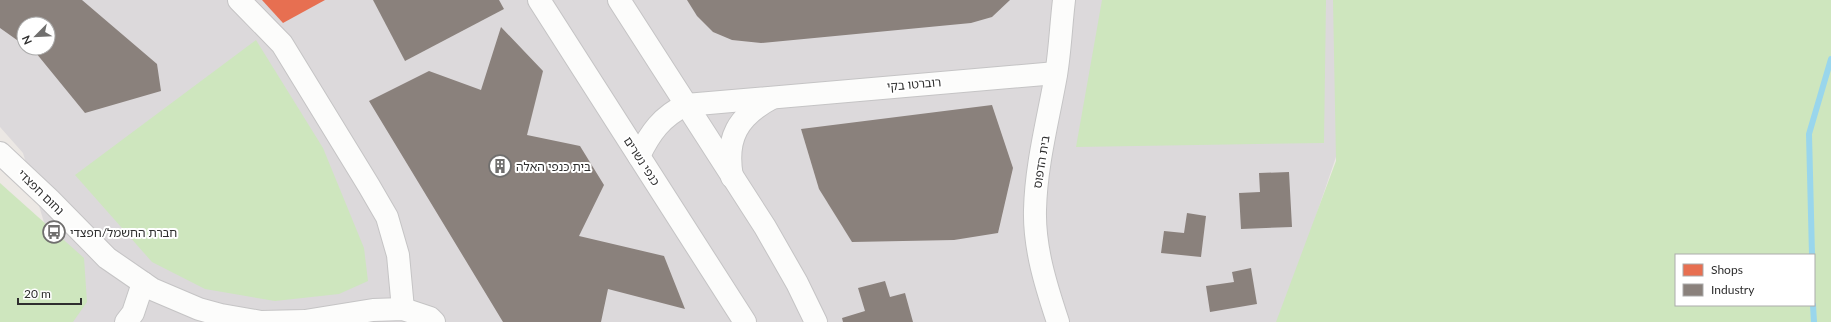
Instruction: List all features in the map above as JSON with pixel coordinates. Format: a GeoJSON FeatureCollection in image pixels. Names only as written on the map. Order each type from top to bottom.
{"type":"FeatureCollection","features":[{"type":"Feature","properties":{"kind":"street"},"geometry":{"type":"LineString","coordinates":[[239,0],[282,44],[369,186],[386,217],[398,255],[403,309]]}},
{"type":"Feature","properties":{"kind":"street","name":"כנפי נשרים"},"geometry":{"type":"LineString","coordinates":[[540,0],[745,322]]}},
{"type":"Feature","properties":{"kind":"street"},"geometry":{"type":"LineString","coordinates":[[619,0],[776,246],[797,283],[816,322]]}},
{"type":"Feature","properties":{"kind":"street","name":"בית הדפוס"},"geometry":{"type":"LineString","coordinates":[[1058,322],[1045,284],[1037,243],[1035,210],[1037,176],[1056,73],[1064,0]]}},
{"type":"Feature","properties":{"kind":"street","name":"רוברטו בקי"},"geometry":{"type":"LineString","coordinates":[[639,156],[657,126],[674,110],[686,105],[1056,73]]}},
{"type":"Feature","properties":{"kind":"street","name":"רוברטו בקי"},"geometry":{"type":"LineString","coordinates":[[732,176],[730,152],[736,130],[748,114],[773,98]]}},
{"type":"Feature","properties":{"kind":"street","name":"נחום חפצדי"},"geometry":{"type":"LineString","coordinates":[[0,153],[49,199],[107,258],[152,289],[199,309],[220,315],[254,321],[304,322],[372,310],[403,309],[430,318],[434,322]]}},
{"type":"Feature","properties":{"kind":"street"},"geometry":{"type":"LineString","coordinates":[[126,322],[133,313],[143,283]]}},
{"type":"Feature","properties":{"kind":"shaded area"},"geometry":{"type":"Polygon","coordinates":[[[0,0],[1334,0],[1338,151],[1280,322],[69,322],[73,318],[23,153],[0,127],[0,0]]]}},
{"type":"Feature","properties":{"kind":"green space"},"geometry":{"type":"Polygon","coordinates":[[[1102,0],[1326,0],[1324,143],[1076,147],[1102,0]]]}},
{"type":"Feature","properties":{"kind":"green space"},"geometry":{"type":"Polygon","coordinates":[[[1333,0],[1831,0],[1831,322],[1276,322],[1336,161],[1333,0]]]}},
{"type":"Feature","properties":{"kind":"green space"},"geometry":{"type":"Polygon","coordinates":[[[256,40],[323,148],[364,248],[368,281],[339,294],[275,301],[205,289],[152,262],[75,175],[256,40]]]}},
{"type":"Feature","properties":{"kind":"green space"},"geometry":{"type":"Polygon","coordinates":[[[0,183],[84,258],[87,302],[73,322],[0,322],[0,183]]]}},
{"type":"Feature","properties":{"kind":"building: Shops"},"geometry":{"type":"Polygon","coordinates":[[[262,0],[325,0],[283,23],[262,0]]]}},
{"type":"Feature","properties":{"kind":"building: Industry"},"geometry":{"type":"Polygon","coordinates":[[[0,0],[82,0],[157,64],[161,91],[85,113],[38,56],[56,56],[56,16],[16,16],[16,39],[0,28],[0,0]]]}},
{"type":"Feature","properties":{"kind":"building: Industry"},"geometry":{"type":"Polygon","coordinates":[[[373,0],[499,0],[504,9],[405,61],[373,0]]]}},
{"type":"Feature","properties":{"kind":"building: Industry"},"geometry":{"type":"Polygon","coordinates":[[[687,0],[1010,0],[992,17],[971,23],[761,43],[732,40],[713,32],[697,16],[687,0]]]}},
{"type":"Feature","properties":{"kind":"building: Industry","name":"בית כנפי האלה"},"geometry":{"type":"Polygon","coordinates":[[[501,27],[543,71],[527,135],[580,146],[604,185],[579,236],[664,256],[685,309],[608,289],[601,322],[503,322],[369,101],[429,71],[481,90],[501,27]]]}},
{"type":"Feature","properties":{"kind":"building: Industry"},"geometry":{"type":"Polygon","coordinates":[[[992,105],[1013,168],[998,233],[954,240],[852,242],[819,189],[801,129],[992,105]]]}},
{"type":"Feature","properties":{"kind":"building: Industry"},"geometry":{"type":"Polygon","coordinates":[[[1289,172],[1292,227],[1241,229],[1239,193],[1260,192],[1259,173],[1289,172]]]}},
{"type":"Feature","properties":{"kind":"building: Industry"},"geometry":{"type":"Polygon","coordinates":[[[1187,213],[1206,216],[1201,257],[1161,253],[1164,231],[1184,233],[1187,213]]]}},
{"type":"Feature","properties":{"kind":"building: Industry"},"geometry":{"type":"Polygon","coordinates":[[[1251,268],[1257,304],[1210,312],[1206,286],[1234,282],[1232,272],[1251,268]]]}},
{"type":"Feature","properties":{"kind":"building: Industry"},"geometry":{"type":"Polygon","coordinates":[[[885,281],[890,297],[905,293],[913,322],[843,322],[842,318],[865,311],[858,288],[885,281]]]}},
{"type":"Feature","properties":{"kind":"waterway"},"geometry":{"type":"LineString","coordinates":[[1812,254],[1809,134],[1831,59]]}},
{"type":"Feature","properties":{"kind":"waterway"},"geometry":{"type":"LineString","coordinates":[[1813,306],[1814,322]]}},
{"type":"Feature","properties":{"kind":"place","name":"בית כנפי האלה"},"geometry":{"type":"Point","coordinates":[500,166]}},
{"type":"Feature","properties":{"kind":"place","name":"חברת החשמל/חפצדי"},"geometry":{"type":"Point","coordinates":[54,232]}}]}
